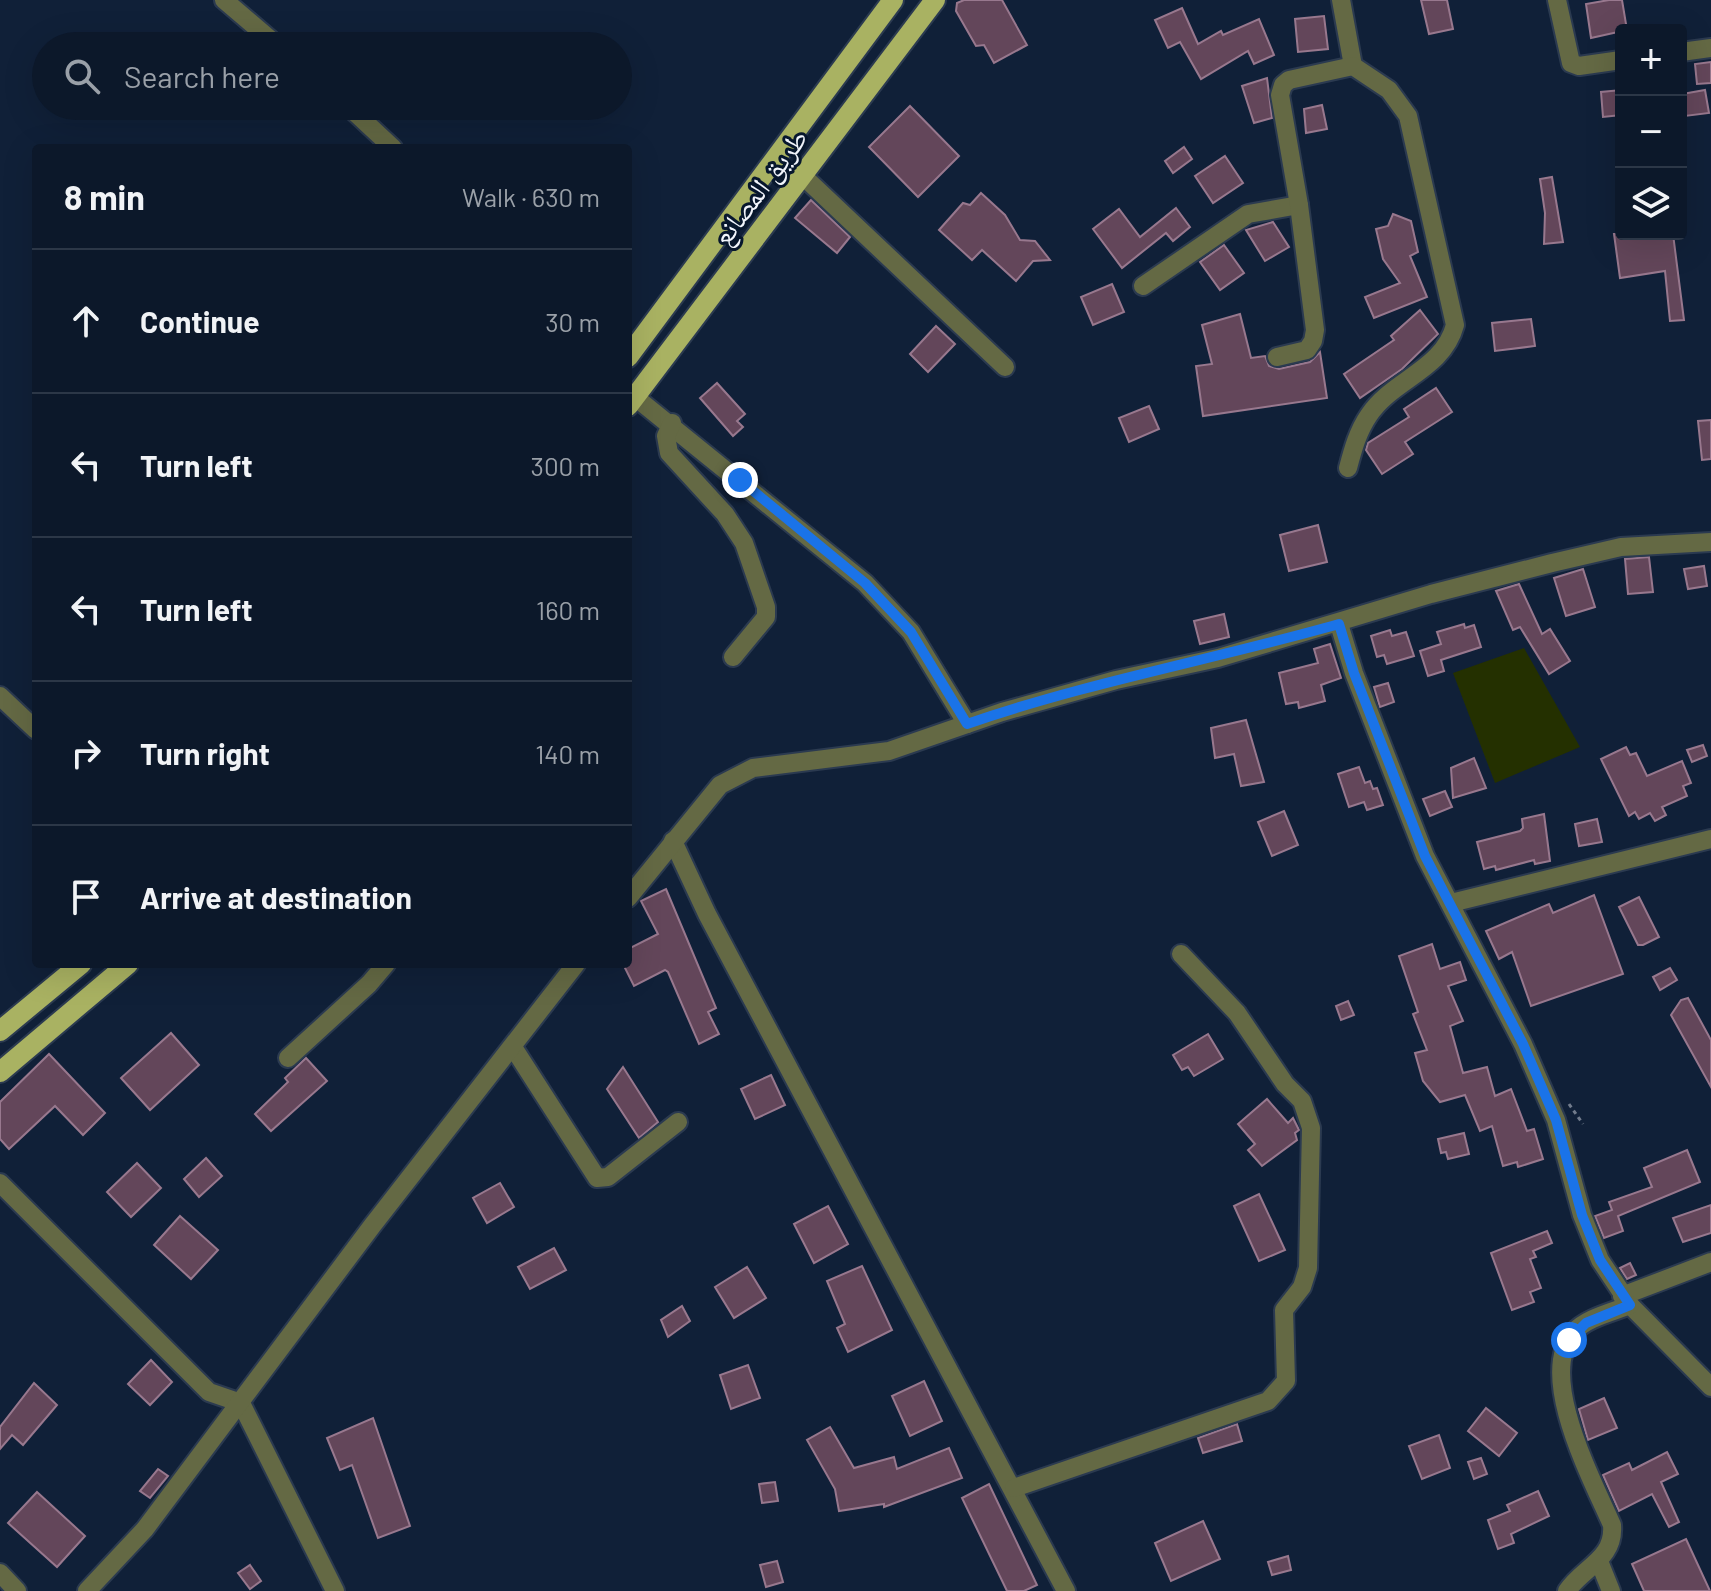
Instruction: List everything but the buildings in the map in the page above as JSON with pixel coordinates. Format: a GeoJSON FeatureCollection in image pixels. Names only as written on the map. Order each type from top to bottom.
{"type":"FeatureCollection","features":[{"type":"Feature","properties":{"kind":"main road","name":"طريق المصانع"},"geometry":{"type":"LineString","coordinates":[[635,336],[893,0]]}},
{"type":"Feature","properties":{"kind":"main road","name":"طريق المصانع"},"geometry":{"type":"LineString","coordinates":[[632,402],[935,0]]}},
{"type":"Feature","properties":{"kind":"main road"},"geometry":{"type":"LineString","coordinates":[[0,1031],[76,968]]}},
{"type":"Feature","properties":{"kind":"main road"},"geometry":{"type":"LineString","coordinates":[[0,1072],[123,968]]}},
{"type":"Feature","properties":{"kind":"street"},"geometry":{"type":"LineString","coordinates":[[224,0],[262,32]]}},
{"type":"Feature","properties":{"kind":"street"},"geometry":{"type":"LineString","coordinates":[[1341,0],[1353,66],[1389,90],[1408,116],[1455,325],[1442,354],[1370,413],[1355,440],[1348,468]]}},
{"type":"Feature","properties":{"kind":"street"},"geometry":{"type":"LineString","coordinates":[[1557,0],[1571,63],[1579,66],[1615,61]]}},
{"type":"Feature","properties":{"kind":"street"},"geometry":{"type":"LineString","coordinates":[[1687,51],[1711,48]]}},
{"type":"Feature","properties":{"kind":"street"},"geometry":{"type":"LineString","coordinates":[[1277,357],[1307,350],[1313,341],[1299,205],[1280,95],[1283,85],[1289,80],[1353,66]]}},
{"type":"Feature","properties":{"kind":"street"},"geometry":{"type":"LineString","coordinates":[[363,120],[389,144]]}},
{"type":"Feature","properties":{"kind":"street"},"geometry":{"type":"LineString","coordinates":[[804,177],[1005,367]]}},
{"type":"Feature","properties":{"kind":"street"},"geometry":{"type":"LineString","coordinates":[[1143,286],[1248,214],[1299,205]]}},
{"type":"Feature","properties":{"kind":"street"},"geometry":{"type":"LineString","coordinates":[[632,402],[672,423],[865,583],[911,632],[967,724]]}},
{"type":"Feature","properties":{"kind":"street"},"geometry":{"type":"LineString","coordinates":[[672,423],[666,436],[669,453],[725,514],[744,543],[766,607],[766,617],[733,657]]}},
{"type":"Feature","properties":{"kind":"street"},"geometry":{"type":"LineString","coordinates":[[632,893],[720,785],[753,768],[864,757],[1116,680],[1218,658],[1431,594],[1621,547],[1711,542]]}},
{"type":"Feature","properties":{"kind":"street"},"geometry":{"type":"LineString","coordinates":[[1339,624],[1354,673],[1425,856],[1534,1069],[1556,1120],[1582,1215],[1600,1260],[1626,1301],[1711,1387]]}},
{"type":"Feature","properties":{"kind":"street"},"geometry":{"type":"LineString","coordinates":[[0,696],[32,726]]}},
{"type":"Feature","properties":{"kind":"street"},"geometry":{"type":"LineString","coordinates":[[1451,903],[1711,839]]}},
{"type":"Feature","properties":{"kind":"street"},"geometry":{"type":"LineString","coordinates":[[673,841],[707,914],[1066,1591]]}},
{"type":"Feature","properties":{"kind":"street"},"geometry":{"type":"LineString","coordinates":[[1014,1488],[1268,1401],[1286,1381],[1284,1310],[1302,1287],[1308,1268],[1311,1128],[1302,1101],[1285,1084],[1237,1013],[1181,954]]}},
{"type":"Feature","properties":{"kind":"street"},"geometry":{"type":"LineString","coordinates":[[288,1058],[383,968]]}},
{"type":"Feature","properties":{"kind":"street"},"geometry":{"type":"LineString","coordinates":[[87,1591],[145,1529],[372,1226],[573,968]]}},
{"type":"Feature","properties":{"kind":"street"},"geometry":{"type":"LineString","coordinates":[[513,1047],[597,1178],[608,1177],[678,1122]]}},
{"type":"Feature","properties":{"kind":"street"},"geometry":{"type":"LineString","coordinates":[[0,1183],[209,1392],[241,1403],[335,1591]]}},
{"type":"Feature","properties":{"kind":"street"},"geometry":{"type":"LineString","coordinates":[[1567,1591],[1574,1579],[1599,1561],[1610,1547],[1612,1525],[1563,1398],[1559,1372],[1564,1353],[1576,1330],[1626,1301],[1711,1262]]}},
{"type":"Feature","properties":{"kind":"street"},"geometry":{"type":"LineString","coordinates":[[1599,1561],[1611,1591]]}},
{"type":"Feature","properties":{"kind":"street"},"geometry":{"type":"LineString","coordinates":[[0,1573],[17,1591]]}},
{"type":"Feature","properties":{"kind":"green space"},"geometry":{"type":"Polygon","coordinates":[[[1524,648],[1580,747],[1495,783],[1453,673],[1524,648]]]}},
{"type":"Feature","properties":{"kind":"route"},"geometry":{"type":"LineString","coordinates":[[740,480],[865,583],[911,632],[967,724],[1116,680],[1218,658],[1339,624],[1354,673],[1425,856],[1523,1044],[1556,1120],[1582,1215],[1600,1260],[1630,1305],[1586,1323],[1569,1340]]}}]}
